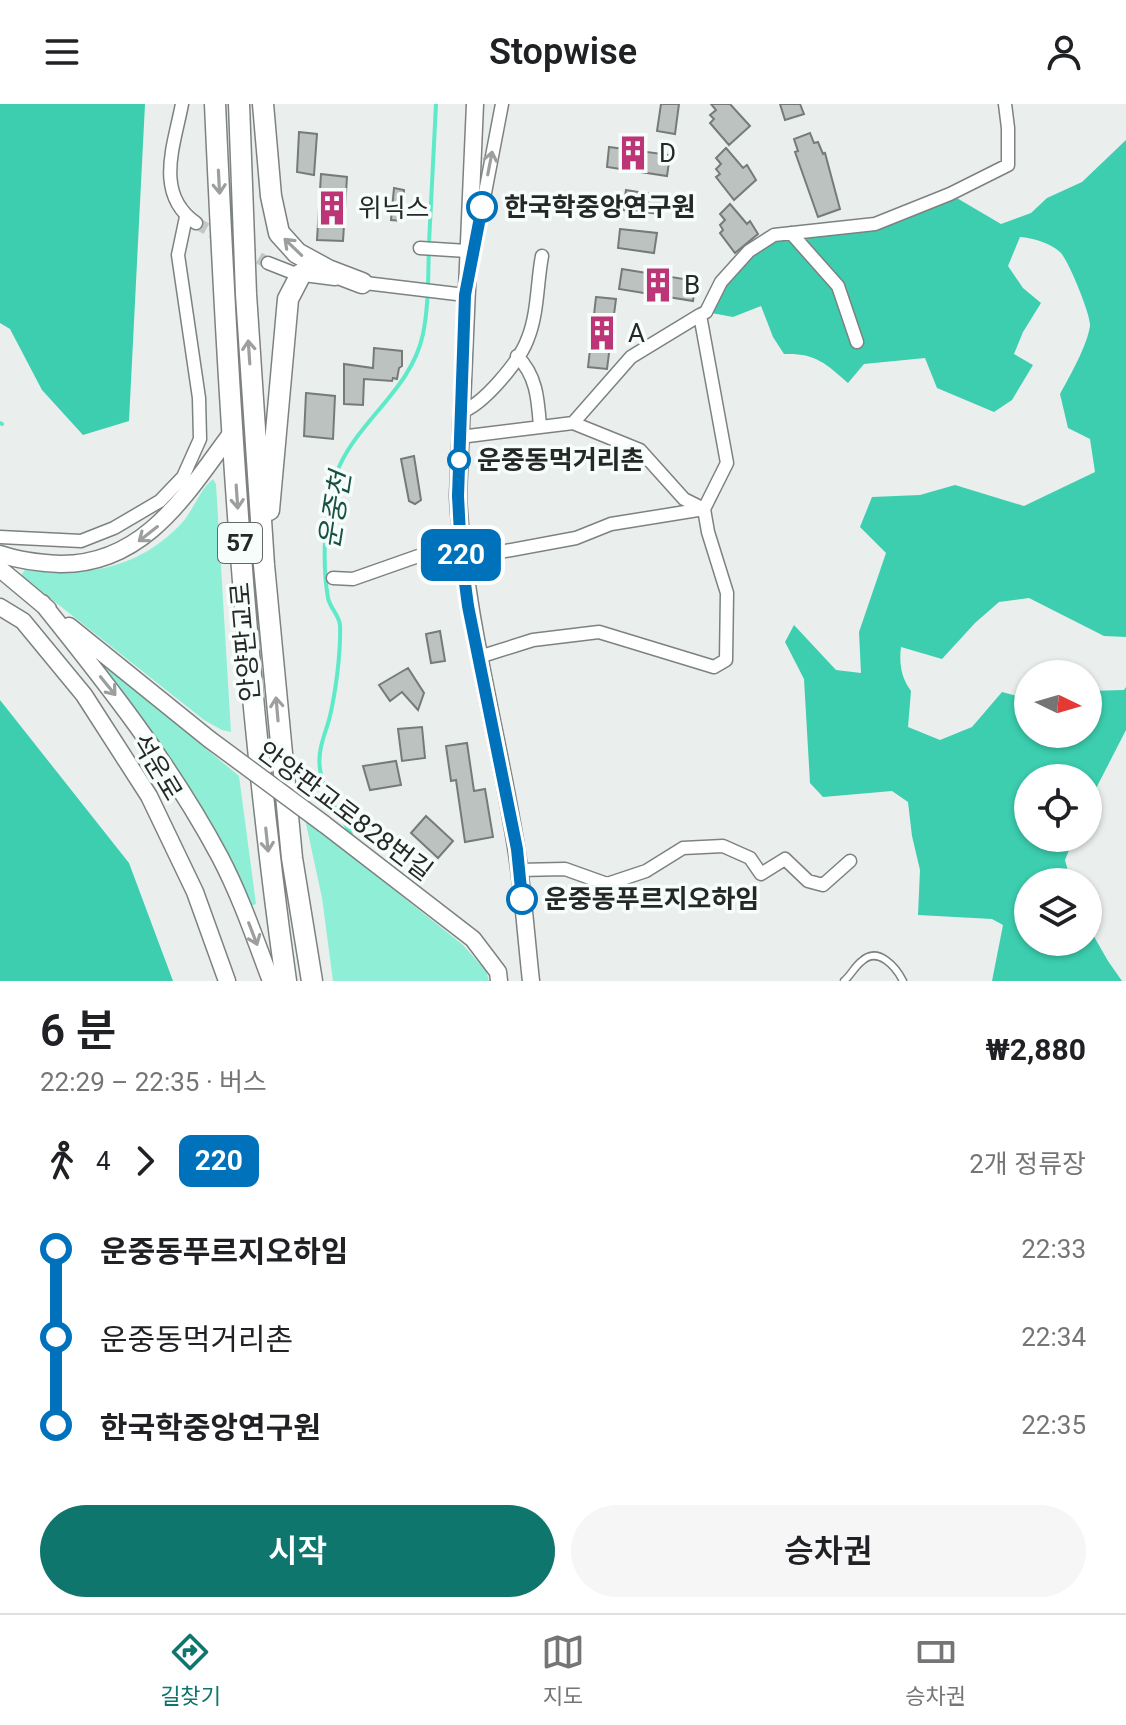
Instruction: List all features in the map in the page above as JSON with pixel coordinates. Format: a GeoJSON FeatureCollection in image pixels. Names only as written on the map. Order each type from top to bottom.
{"type":"FeatureCollection","features":[{"type":"Feature","properties":{"kind":"main road","name":"안양판교로"},"geometry":{"type":"LineString","coordinates":[[215,104],[249,669],[269,859],[286,981]]}},
{"type":"Feature","properties":{"kind":"main road","name":"안양판교로"},"geometry":{"type":"LineString","coordinates":[[239,104],[246,294],[264,565],[292,858],[312,981]]}},
{"type":"Feature","properties":{"kind":"main road"},"geometry":{"type":"LineString","coordinates":[[263,104],[271,196],[279,233],[297,253],[328,270],[362,283]]}},
{"type":"Feature","properties":{"kind":"main road"},"geometry":{"type":"LineString","coordinates":[[264,565],[288,299],[301,274]]}},
{"type":"Feature","properties":{"kind":"street"},"geometry":{"type":"LineString","coordinates":[[0,537],[81,541],[114,528],[160,501],[183,477],[200,439],[199,398],[178,255],[191,220],[177,207],[169,186],[182,104]]}},
{"type":"Feature","properties":{"kind":"street"},"geometry":{"type":"LineString","coordinates":[[475,104],[458,496],[462,559],[519,870],[531,981]]}},
{"type":"Feature","properties":{"kind":"street"},"geometry":{"type":"LineString","coordinates":[[465,295],[502,104]]}},
{"type":"Feature","properties":{"kind":"street"},"geometry":{"type":"LineString","coordinates":[[573,423],[631,357],[706,312],[721,282],[749,251],[774,235],[875,224],[950,194],[1008,165],[1005,104]]}},
{"type":"Feature","properties":{"kind":"street"},"geometry":{"type":"LineString","coordinates":[[791,233],[838,286],[857,342]]}},
{"type":"Feature","properties":{"kind":"street"},"geometry":{"type":"LineString","coordinates":[[420,248],[467,251]]}},
{"type":"Feature","properties":{"kind":"street"},"geometry":{"type":"LineString","coordinates":[[461,412],[478,403],[528,340],[542,256]]}},
{"type":"Feature","properties":{"kind":"street"},"geometry":{"type":"LineString","coordinates":[[268,263],[301,274],[465,295]]}},
{"type":"Feature","properties":{"kind":"street"},"geometry":{"type":"LineString","coordinates":[[479,657],[533,640],[599,632],[714,667],[726,660],[727,593],[704,509],[727,463],[700,315]]}},
{"type":"Feature","properties":{"kind":"street"},"geometry":{"type":"LineString","coordinates":[[517,356],[531,373],[535,385],[540,427]]}},
{"type":"Feature","properties":{"kind":"street"},"geometry":{"type":"LineString","coordinates":[[460,437],[573,423],[640,450],[684,499],[704,509]]}},
{"type":"Feature","properties":{"kind":"street"},"geometry":{"type":"LineString","coordinates":[[0,554],[34,563],[68,564],[89,562],[122,552],[145,538],[165,520],[233,431]]}},
{"type":"Feature","properties":{"kind":"street"},"geometry":{"type":"LineString","coordinates":[[462,559],[576,538],[611,524],[704,509]]}},
{"type":"Feature","properties":{"kind":"street"},"geometry":{"type":"LineString","coordinates":[[333,578],[353,579],[461,541]]}},
{"type":"Feature","properties":{"kind":"street","name":"안양판교로828번길"},"geometry":{"type":"LineString","coordinates":[[0,569],[209,739],[473,939],[498,972],[499,981]]}},
{"type":"Feature","properties":{"kind":"street"},"geometry":{"type":"LineString","coordinates":[[42,603],[120,700],[186,799],[226,871],[271,981]]}},
{"type":"Feature","properties":{"kind":"street","name":"석운로"},"geometry":{"type":"LineString","coordinates":[[0,607],[23,621],[84,695],[149,796],[195,892],[227,981]]}},
{"type":"Feature","properties":{"kind":"street"},"geometry":{"type":"LineString","coordinates":[[519,870],[565,869],[607,884],[646,871],[683,848],[723,846],[750,858],[761,874],[785,859],[808,881],[823,885],[850,861]]}},
{"type":"Feature","properties":{"kind":"lane"},"geometry":{"type":"LineString","coordinates":[[844,981],[867,957],[891,964],[903,981]]}},
{"type":"Feature","properties":{"kind":"green space"},"geometry":{"type":"Polygon","coordinates":[[[0,104],[145,104],[129,421],[83,435],[42,390],[10,329],[0,323],[0,104]]]}},
{"type":"Feature","properties":{"kind":"green space"},"geometry":{"type":"Polygon","coordinates":[[[1126,140],[1126,637],[1104,636],[1029,598],[999,602],[942,659],[901,647],[900,659],[905,681],[911,691],[908,727],[940,740],[972,727],[1002,692],[1014,695],[1014,748],[1102,748],[1102,691],[1124,690],[1126,687],[1126,730],[1102,777],[1102,764],[1014,764],[1014,852],[1068,852],[1065,860],[1067,868],[1014,868],[1014,956],[1102,956],[1102,950],[1122,981],[992,981],[1003,925],[992,919],[918,915],[920,870],[908,802],[892,791],[823,797],[810,783],[804,679],[785,642],[794,625],[836,670],[861,673],[859,632],[886,553],[860,527],[872,497],[920,495],[955,485],[1024,506],[1095,472],[1090,439],[1068,428],[1060,394],[1082,352],[1090,326],[1078,288],[1060,252],[1041,242],[1020,237],[1008,266],[1023,288],[1041,303],[1014,354],[1033,365],[1012,400],[994,412],[937,388],[925,358],[864,364],[848,383],[812,357],[784,354],[773,337],[761,306],[733,317],[706,312],[721,282],[774,235],[875,224],[950,194],[1001,224],[1031,213],[1047,198],[1082,182],[1126,140]]]}},
{"type":"Feature","properties":{"kind":"green space"},"geometry":{"type":"Polygon","coordinates":[[[213,479],[216,484],[231,732],[204,720],[21,575],[25,570],[89,571],[127,561],[145,552],[180,525],[213,479]]]}},
{"type":"Feature","properties":{"kind":"green space"},"geometry":{"type":"Polygon","coordinates":[[[99,660],[239,776],[256,904],[251,906],[97,663],[99,660]]]}},
{"type":"Feature","properties":{"kind":"green space"},"geometry":{"type":"Polygon","coordinates":[[[0,700],[129,863],[173,981],[0,981],[0,700]]]}},
{"type":"Feature","properties":{"kind":"green space"},"geometry":{"type":"Polygon","coordinates":[[[305,819],[463,945],[486,971],[489,981],[333,981],[322,898],[305,819]]]}},
{"type":"Feature","properties":{"kind":"building"},"geometry":{"type":"Polygon","coordinates":[[[661,104],[679,104],[675,134],[657,131],[661,104]]]}},
{"type":"Feature","properties":{"kind":"building"},"geometry":{"type":"Polygon","coordinates":[[[711,104],[730,104],[750,126],[729,145],[710,123],[714,119],[710,115],[716,110],[711,104]]]}},
{"type":"Feature","properties":{"kind":"building"},"geometry":{"type":"Polygon","coordinates":[[[780,104],[800,104],[804,114],[785,120],[780,104]]]}},
{"type":"Feature","properties":{"kind":"building"},"geometry":{"type":"Polygon","coordinates":[[[299,132],[317,134],[314,175],[297,172],[299,132]]]}},
{"type":"Feature","properties":{"kind":"building"},"geometry":{"type":"Polygon","coordinates":[[[810,133],[814,143],[818,142],[825,153],[840,209],[818,217],[795,152],[798,151],[794,139],[810,133]]]}},
{"type":"Feature","properties":{"kind":"building","name":"D"},"geometry":{"type":"Polygon","coordinates":[[[609,147],[670,155],[667,176],[607,167],[609,147]]]}},
{"type":"Feature","properties":{"kind":"building"},"geometry":{"type":"Polygon","coordinates":[[[726,148],[743,168],[747,165],[756,180],[734,200],[716,177],[720,174],[716,169],[721,164],[716,158],[726,148]]]}},
{"type":"Feature","properties":{"kind":"building","name":"위닉스"},"geometry":{"type":"Polygon","coordinates":[[[321,174],[347,177],[343,241],[317,240],[321,174]]]}},
{"type":"Feature","properties":{"kind":"building"},"geometry":{"type":"Polygon","coordinates":[[[394,188],[404,190],[403,221],[391,220],[394,188]]]}},
{"type":"Feature","properties":{"kind":"building"},"geometry":{"type":"Polygon","coordinates":[[[626,190],[663,196],[660,214],[623,210],[626,190]]]}},
{"type":"Feature","properties":{"kind":"building"},"geometry":{"type":"Polygon","coordinates":[[[730,204],[747,224],[750,221],[758,234],[735,253],[720,233],[723,230],[720,225],[725,220],[720,214],[730,204]]]}},
{"type":"Feature","properties":{"kind":"building"},"geometry":{"type":"Polygon","coordinates":[[[620,229],[657,233],[654,253],[618,248],[620,229]]]}},
{"type":"Feature","properties":{"kind":"building","name":"B"},"geometry":{"type":"Polygon","coordinates":[[[622,269],[696,281],[693,301],[619,289],[622,269]]]}},
{"type":"Feature","properties":{"kind":"building","name":"A"},"geometry":{"type":"Polygon","coordinates":[[[596,297],[616,299],[607,369],[588,367],[596,297]]]}},
{"type":"Feature","properties":{"kind":"building"},"geometry":{"type":"Polygon","coordinates":[[[374,348],[402,351],[402,366],[397,379],[364,379],[363,405],[344,404],[344,364],[373,368],[374,348]]]}},
{"type":"Feature","properties":{"kind":"building"},"geometry":{"type":"Polygon","coordinates":[[[306,393],[335,396],[333,439],[304,436],[306,393]]]}},
{"type":"Feature","properties":{"kind":"building"},"geometry":{"type":"Polygon","coordinates":[[[414,456],[421,500],[415,504],[409,501],[401,459],[414,456]]]}},
{"type":"Feature","properties":{"kind":"building"},"geometry":{"type":"Polygon","coordinates":[[[440,631],[445,661],[431,663],[426,634],[440,631]]]}},
{"type":"Feature","properties":{"kind":"building"},"geometry":{"type":"Polygon","coordinates":[[[408,668],[424,693],[418,710],[402,692],[390,701],[379,685],[408,668]]]}},
{"type":"Feature","properties":{"kind":"building"},"geometry":{"type":"Polygon","coordinates":[[[422,727],[425,758],[402,761],[398,729],[422,727]]]}},
{"type":"Feature","properties":{"kind":"building"},"geometry":{"type":"Polygon","coordinates":[[[467,743],[474,791],[485,789],[493,837],[465,842],[456,780],[451,781],[446,746],[467,743]]]}},
{"type":"Feature","properties":{"kind":"building"},"geometry":{"type":"Polygon","coordinates":[[[396,761],[401,785],[370,790],[363,766],[396,761]]]}},
{"type":"Feature","properties":{"kind":"building"},"geometry":{"type":"Polygon","coordinates":[[[426,816],[453,841],[438,858],[411,833],[426,816]]]}},
{"type":"Feature","properties":{"kind":"waterway","name":"운중천"},"geometry":{"type":"LineString","coordinates":[[351,834],[328,794],[319,762],[334,694],[340,635],[339,621],[329,602],[326,584],[326,521],[331,490],[343,458],[407,373],[417,355],[423,334],[436,104]]}},
{"type":"Feature","properties":{"kind":"tunnel"},"geometry":{"type":"LineString","coordinates":[[196,223],[268,263]]}},
{"type":"Feature","properties":{"kind":"bus line","name":"220"},"geometry":{"type":"LineString","coordinates":[[482,207],[465,295],[458,496],[461,553],[468,606],[517,849],[522,899]]}},
{"type":"Feature","properties":{"kind":"place","name":"D"},"geometry":{"type":"Point","coordinates":[633,153]}},
{"type":"Feature","properties":{"kind":"place","name":"한국학중앙연구원"},"geometry":{"type":"Point","coordinates":[482,207]}},
{"type":"Feature","properties":{"kind":"place","name":"위닉스"},"geometry":{"type":"Point","coordinates":[332,208]}},
{"type":"Feature","properties":{"kind":"place","name":"B"},"geometry":{"type":"Point","coordinates":[658,285]}},
{"type":"Feature","properties":{"kind":"place","name":"A"},"geometry":{"type":"Point","coordinates":[602,333]}},
{"type":"Feature","properties":{"kind":"place","name":"운중동먹거리촌"},"geometry":{"type":"Point","coordinates":[459,460]}},
{"type":"Feature","properties":{"kind":"place","name":"운중동푸르지오하임"},"geometry":{"type":"Point","coordinates":[522,899]}}]}
